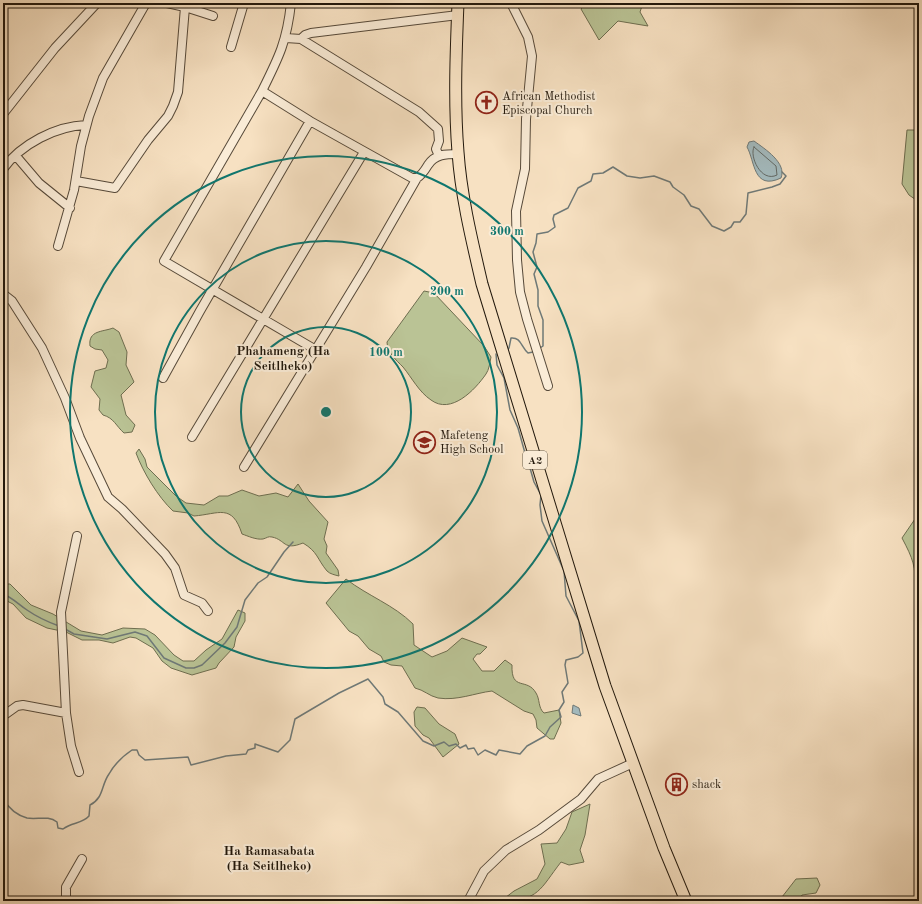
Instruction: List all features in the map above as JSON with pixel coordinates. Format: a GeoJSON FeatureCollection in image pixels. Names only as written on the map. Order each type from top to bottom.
{"type":"FeatureCollection","features":[{"type":"Feature","properties":{"kind":"main road","name":"A2"},"geometry":{"type":"LineString","coordinates":[[458,3],[456,97],[458,154],[471,237],[490,313],[593,648],[664,848],[686,901]]}},
{"type":"Feature","properties":{"kind":"street"},"geometry":{"type":"LineString","coordinates":[[3,114],[56,48],[97,3]]}},
{"type":"Feature","properties":{"kind":"street"},"geometry":{"type":"LineString","coordinates":[[58,246],[70,208],[86,124],[103,78],[146,3]]}},
{"type":"Feature","properties":{"kind":"street"},"geometry":{"type":"LineString","coordinates":[[167,3],[213,16]]}},
{"type":"Feature","properties":{"kind":"street"},"geometry":{"type":"LineString","coordinates":[[231,47],[244,3]]}},
{"type":"Feature","properties":{"kind":"street"},"geometry":{"type":"LineString","coordinates":[[291,3],[286,38],[278,59],[262,91],[164,261],[316,350]]}},
{"type":"Feature","properties":{"kind":"street"},"geometry":{"type":"LineString","coordinates":[[511,3],[528,37],[532,56],[526,118],[526,163],[516,211],[517,260],[520,292],[527,320],[548,386]]}},
{"type":"Feature","properties":{"kind":"street"},"geometry":{"type":"LineString","coordinates":[[76,181],[115,188],[148,140],[168,116],[178,92],[185,7]]}},
{"type":"Feature","properties":{"kind":"street"},"geometry":{"type":"LineString","coordinates":[[301,39],[305,35],[311,33],[458,15]]}},
{"type":"Feature","properties":{"kind":"street"},"geometry":{"type":"LineString","coordinates":[[286,38],[301,39],[419,112],[438,129],[439,141],[436,149],[439,156]]}},
{"type":"Feature","properties":{"kind":"street"},"geometry":{"type":"LineString","coordinates":[[262,91],[364,152],[412,178],[417,178]]}},
{"type":"Feature","properties":{"kind":"street"},"geometry":{"type":"LineString","coordinates":[[163,378],[310,121]]}},
{"type":"Feature","properties":{"kind":"street"},"geometry":{"type":"LineString","coordinates":[[3,169],[38,138],[61,128],[86,124]]}},
{"type":"Feature","properties":{"kind":"street"},"geometry":{"type":"LineString","coordinates":[[192,437],[364,152]]}},
{"type":"Feature","properties":{"kind":"street"},"geometry":{"type":"LineString","coordinates":[[244,467],[316,350],[417,178],[431,161],[439,156],[458,154]]}},
{"type":"Feature","properties":{"kind":"street"},"geometry":{"type":"LineString","coordinates":[[16,156],[39,183],[70,208]]}},
{"type":"Feature","properties":{"kind":"street"},"geometry":{"type":"LineString","coordinates":[[3,294],[12,301],[42,348],[65,398],[80,438],[108,497],[122,509],[166,554],[175,568],[184,595],[202,603],[208,611]]}},
{"type":"Feature","properties":{"kind":"street"},"geometry":{"type":"LineString","coordinates":[[76,536],[61,612],[66,712],[71,746],[79,772]]}},
{"type":"Feature","properties":{"kind":"street"},"geometry":{"type":"LineString","coordinates":[[3,716],[17,706],[23,705],[66,712]]}},
{"type":"Feature","properties":{"kind":"street"},"geometry":{"type":"LineString","coordinates":[[468,901],[484,871],[506,850],[539,830],[581,799],[598,780],[633,763]]}},
{"type":"Feature","properties":{"kind":"street"},"geometry":{"type":"LineString","coordinates":[[66,901],[66,887],[82,859]]}},
{"type":"Feature","properties":{"kind":"green space"},"geometry":{"type":"Polygon","coordinates":[[[586,3],[643,3],[640,12],[648,26],[618,21],[599,40],[581,9],[586,3]]]}},
{"type":"Feature","properties":{"kind":"green space"},"geometry":{"type":"Polygon","coordinates":[[[907,130],[919,130],[919,202],[909,195],[902,184],[907,130]]]}},
{"type":"Feature","properties":{"kind":"green space"},"geometry":{"type":"Polygon","coordinates":[[[424,291],[434,293],[484,346],[491,357],[487,372],[476,387],[462,399],[446,405],[439,404],[431,400],[423,393],[403,367],[392,356],[387,346],[387,342],[424,291]]]}},
{"type":"Feature","properties":{"kind":"green space"},"geometry":{"type":"Polygon","coordinates":[[[113,328],[119,332],[127,352],[126,365],[134,382],[121,395],[126,415],[135,425],[132,432],[124,433],[112,420],[103,415],[99,410],[100,399],[91,387],[95,371],[106,368],[108,360],[102,350],[95,349],[90,346],[91,337],[97,332],[113,328]]]}},
{"type":"Feature","properties":{"kind":"green space"},"geometry":{"type":"Polygon","coordinates":[[[139,449],[145,459],[147,467],[176,496],[186,503],[204,505],[219,496],[228,496],[242,490],[259,496],[276,493],[288,497],[298,484],[309,501],[328,522],[324,539],[327,546],[326,553],[338,570],[339,576],[331,574],[327,571],[315,553],[303,543],[292,546],[272,537],[263,539],[252,538],[242,534],[238,524],[229,514],[218,513],[194,516],[188,513],[173,511],[162,499],[147,476],[136,453],[139,449]]]}},
{"type":"Feature","properties":{"kind":"green space"},"geometry":{"type":"Polygon","coordinates":[[[919,517],[919,594],[915,590],[913,563],[902,538],[915,519],[919,517]]]}},
{"type":"Feature","properties":{"kind":"green space"},"geometry":{"type":"Polygon","coordinates":[[[346,579],[406,617],[413,624],[414,645],[432,657],[447,651],[462,638],[487,647],[473,659],[482,671],[494,671],[505,660],[512,665],[514,679],[517,682],[532,688],[537,695],[541,709],[544,713],[559,710],[561,723],[554,739],[550,739],[537,728],[536,720],[533,714],[524,711],[492,691],[459,698],[445,699],[435,697],[415,688],[402,666],[391,665],[384,662],[381,656],[369,649],[358,636],[349,631],[326,603],[346,579]]]}},
{"type":"Feature","properties":{"kind":"green space"},"geometry":{"type":"Polygon","coordinates":[[[3,584],[10,584],[31,605],[53,614],[81,631],[102,635],[123,628],[145,629],[155,635],[174,655],[183,661],[194,661],[206,650],[222,639],[238,610],[245,613],[245,621],[236,637],[234,647],[216,668],[192,675],[171,668],[162,661],[153,648],[136,638],[130,637],[113,643],[99,640],[82,640],[66,632],[47,628],[26,618],[13,604],[3,599],[3,584]]]}},
{"type":"Feature","properties":{"kind":"green space"},"geometry":{"type":"Polygon","coordinates":[[[417,707],[425,708],[439,724],[455,734],[459,744],[443,757],[429,738],[423,735],[415,726],[414,712],[417,707]]]}},
{"type":"Feature","properties":{"kind":"green space"},"geometry":{"type":"Polygon","coordinates":[[[590,804],[585,835],[580,850],[584,862],[569,865],[561,862],[543,886],[531,896],[523,899],[501,901],[514,891],[537,879],[545,864],[541,844],[557,843],[566,829],[572,812],[590,804]]]}},
{"type":"Feature","properties":{"kind":"green space"},"geometry":{"type":"Polygon","coordinates":[[[817,878],[820,885],[816,893],[802,895],[799,901],[782,901],[782,897],[796,879],[817,878]]]}},
{"type":"Feature","properties":{"kind":"water"},"geometry":{"type":"Polygon","coordinates":[[[754,141],[769,152],[778,162],[782,172],[781,178],[772,181],[765,181],[756,173],[747,147],[749,142],[754,141]]]}},
{"type":"Feature","properties":{"kind":"water"},"geometry":{"type":"Polygon","coordinates":[[[573,705],[579,708],[581,716],[572,713],[573,705]]]}},
{"type":"Feature","properties":{"kind":"waterway"},"geometry":{"type":"LineString","coordinates":[[540,348],[543,346],[543,320],[538,306],[538,290],[534,274],[537,267],[533,252],[537,234],[548,232],[555,227],[553,219],[554,215],[568,208],[578,188],[591,181],[593,174],[603,173],[613,167],[627,176],[640,178],[654,176],[670,182],[673,187],[684,195],[691,206],[699,209],[712,226],[724,231],[731,227],[734,222],[740,222],[746,214],[748,193],[780,184],[786,176],[782,172]]}},
{"type":"Feature","properties":{"kind":"waterway"},"geometry":{"type":"LineString","coordinates":[[507,350],[509,348],[511,338],[514,338],[519,341],[528,353],[533,352]]}},
{"type":"Feature","properties":{"kind":"waterway"},"geometry":{"type":"LineString","coordinates":[[496,354],[497,365],[504,378],[510,410],[518,428],[525,453]]}},
{"type":"Feature","properties":{"kind":"waterway"},"geometry":{"type":"LineString","coordinates":[[3,799],[10,808],[19,815],[27,818],[46,818],[54,820],[57,822],[58,828],[63,829],[86,819],[89,816],[90,805],[98,799],[106,778],[119,761],[132,750],[137,750],[139,755],[145,760],[188,757],[191,765],[226,756],[246,754],[248,750],[255,748],[255,744],[278,752],[290,740],[295,719],[339,693],[368,679],[383,697],[385,704],[398,712],[423,741],[434,746],[444,742],[449,746],[456,744],[460,748],[466,745],[468,749],[474,748],[478,755],[485,750],[496,755],[499,750],[520,754],[527,746],[545,736],[550,727],[561,717],[559,710],[564,702],[562,692],[568,683],[565,665],[566,660],[578,657],[583,653],[579,621],[566,596],[564,571],[542,521],[540,505],[541,495],[534,482],[530,468]]}},
{"type":"Feature","properties":{"kind":"waterway"},"geometry":{"type":"LineString","coordinates":[[65,629],[74,634],[107,639],[135,632],[147,636],[164,658],[186,668],[194,668],[202,665],[225,643],[237,627],[245,600],[258,583],[267,577],[284,552],[293,542]]}},
{"type":"Feature","properties":{"kind":"waterway"},"geometry":{"type":"LineString","coordinates":[[3,594],[13,599],[35,615],[59,626]]}},
{"type":"Feature","properties":{"kind":"place","name":"African Methodist Episcopal Church"},"geometry":{"type":"Point","coordinates":[486,103]}},
{"type":"Feature","properties":{"kind":"place","name":"Mafeteng High School"},"geometry":{"type":"Point","coordinates":[425,442]}},
{"type":"Feature","properties":{"kind":"place","name":"shack"},"geometry":{"type":"Point","coordinates":[676,784]}},
{"type":"Feature","properties":{"kind":"district","name":"Phahameng (Ha Seitlheko)"},"geometry":{"type":"Point","coordinates":[283,358]}},
{"type":"Feature","properties":{"kind":"district","name":"Ha Ramasabata (Ha Seitlheko)"},"geometry":{"type":"Point","coordinates":[269,858]}}]}
